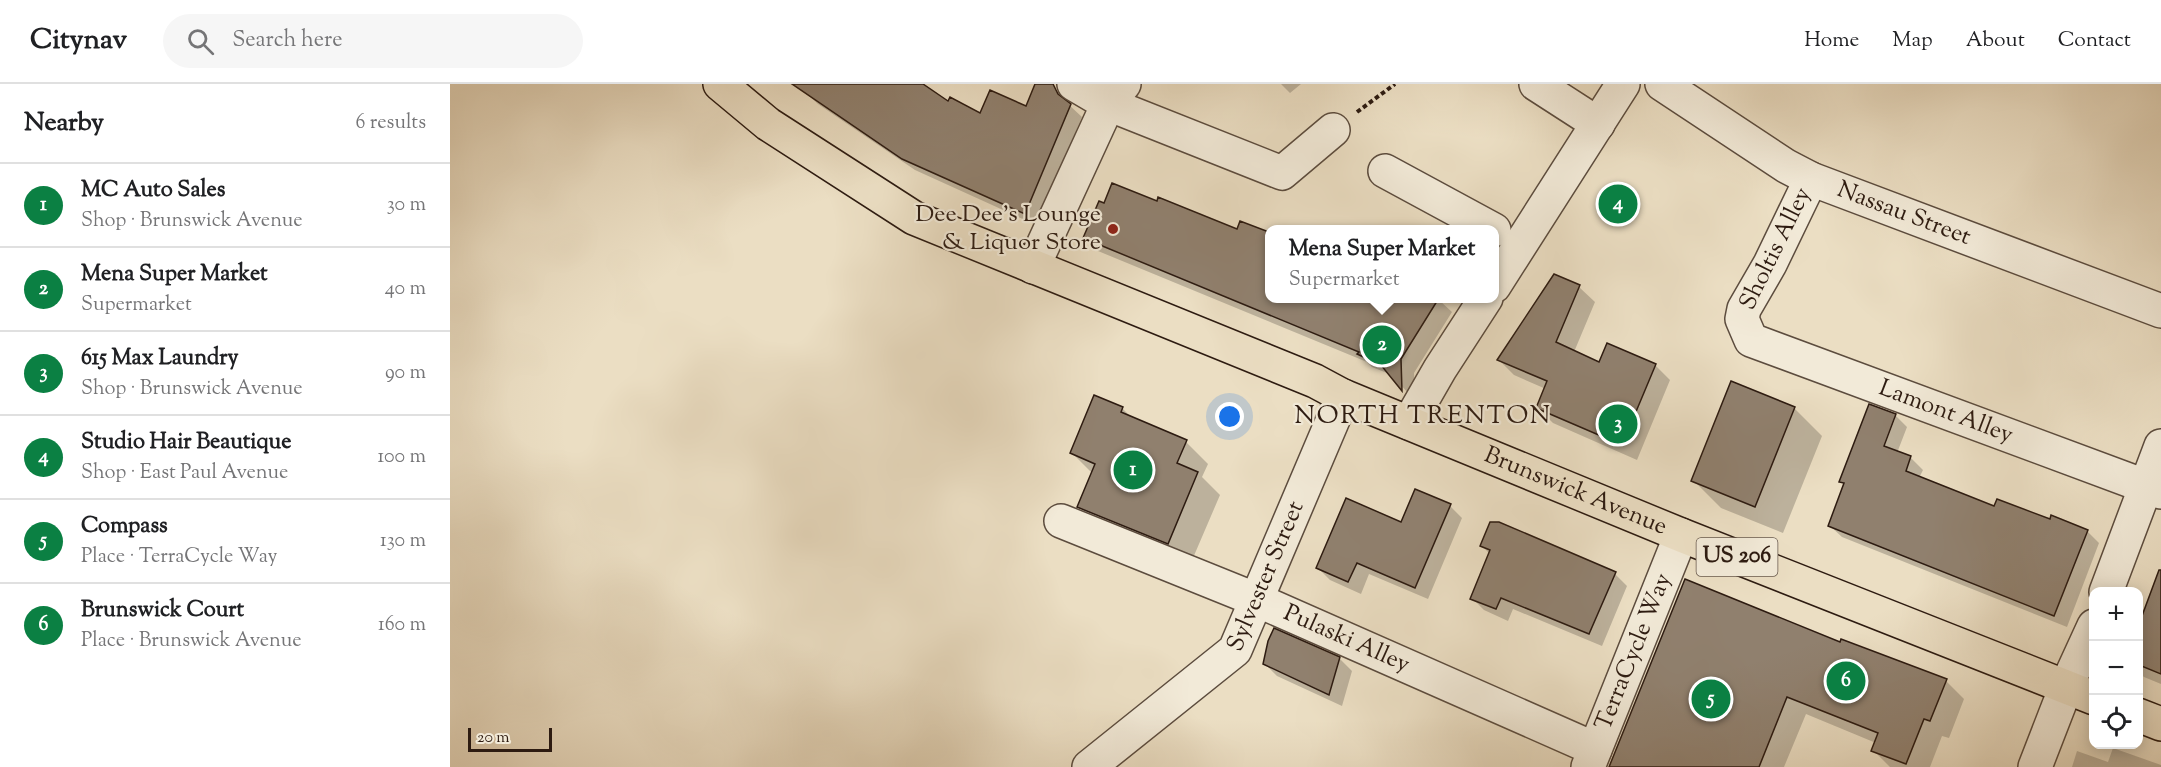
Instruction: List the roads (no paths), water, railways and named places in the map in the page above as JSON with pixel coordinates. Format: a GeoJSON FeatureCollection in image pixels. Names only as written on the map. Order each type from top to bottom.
{"type":"FeatureCollection","features":[{"type":"Feature","properties":{"kind":"main road","name":"Brunswick Avenue"},"geometry":{"type":"LineString","coordinates":[[720,84],[768,124],[914,218],[1315,381],[1343,396],[1681,535],[2080,692]]}},
{"type":"Feature","properties":{"kind":"main road"},"geometry":{"type":"LineString","coordinates":[[2143,717],[2161,724]]}},
{"type":"Feature","properties":{"kind":"street"},"geometry":{"type":"LineString","coordinates":[[1074,84],[1116,94],[1282,173],[1333,130]]}},
{"type":"Feature","properties":{"kind":"street"},"geometry":{"type":"LineString","coordinates":[[1536,84],[1598,124]]}},
{"type":"Feature","properties":{"kind":"street"},"geometry":{"type":"LineString","coordinates":[[1499,258],[1503,235],[1598,124],[1623,84]]}},
{"type":"Feature","properties":{"kind":"street","name":"Nassau Street"},"geometry":{"type":"LineString","coordinates":[[1662,84],[1786,166],[1811,179],[2161,311]]}},
{"type":"Feature","properties":{"kind":"street"},"geometry":{"type":"LineString","coordinates":[[1034,267],[1116,94]]}},
{"type":"Feature","properties":{"kind":"street"},"geometry":{"type":"LineString","coordinates":[[1385,171],[1485,225]]}},
{"type":"Feature","properties":{"kind":"street","name":"Sholtis Alley"},"geometry":{"type":"LineString","coordinates":[[1742,320],[1744,309],[1770,264],[1811,179]]}},
{"type":"Feature","properties":{"kind":"street"},"geometry":{"type":"LineString","coordinates":[[1409,423],[1440,369],[1483,303]]}},
{"type":"Feature","properties":{"kind":"street","name":"Lamont Alley"},"geometry":{"type":"LineString","coordinates":[[1742,320],[1751,340],[2153,489]]}},
{"type":"Feature","properties":{"kind":"street","name":"Sylvester Street"},"geometry":{"type":"LineString","coordinates":[[1089,767],[1235,650],[1343,396]]}},
{"type":"Feature","properties":{"kind":"street"},"geometry":{"type":"LineString","coordinates":[[2108,587],[2153,489],[2161,446]]}},
{"type":"Feature","properties":{"kind":"street","name":"Pulaski Alley"},"geometry":{"type":"LineString","coordinates":[[1061,522],[1257,600],[1592,758]]}},
{"type":"Feature","properties":{"kind":"street","name":"TerraCycle Way"},"geometry":{"type":"LineString","coordinates":[[1592,758],[1681,535]]}},
{"type":"Feature","properties":{"kind":"street"},"geometry":{"type":"LineString","coordinates":[[2035,767],[2080,692],[2091,641]]}},
{"type":"Feature","properties":{"kind":"place","name":"Studio Hair Beautique"},"geometry":{"type":"Point","coordinates":[1618,204]}},
{"type":"Feature","properties":{"kind":"place","name":"Dee Dee's Lounge & Liquor Store"},"geometry":{"type":"Point","coordinates":[1113,229]}},
{"type":"Feature","properties":{"kind":"place","name":"Mena Super Market"},"geometry":{"type":"Point","coordinates":[1382,345]}},
{"type":"Feature","properties":{"kind":"place","name":"615 Max Laundry"},"geometry":{"type":"Point","coordinates":[1618,424]}},
{"type":"Feature","properties":{"kind":"place","name":"MC Auto Sales"},"geometry":{"type":"Point","coordinates":[1133,470]}},
{"type":"Feature","properties":{"kind":"place","name":"Brunswick Court"},"geometry":{"type":"Point","coordinates":[1846,681]}},
{"type":"Feature","properties":{"kind":"place","name":"Compass"},"geometry":{"type":"Point","coordinates":[1711,699]}},
{"type":"Feature","properties":{"kind":"district","name":"NORTH TRENTON"},"geometry":{"type":"Point","coordinates":[1423,416]}}]}
